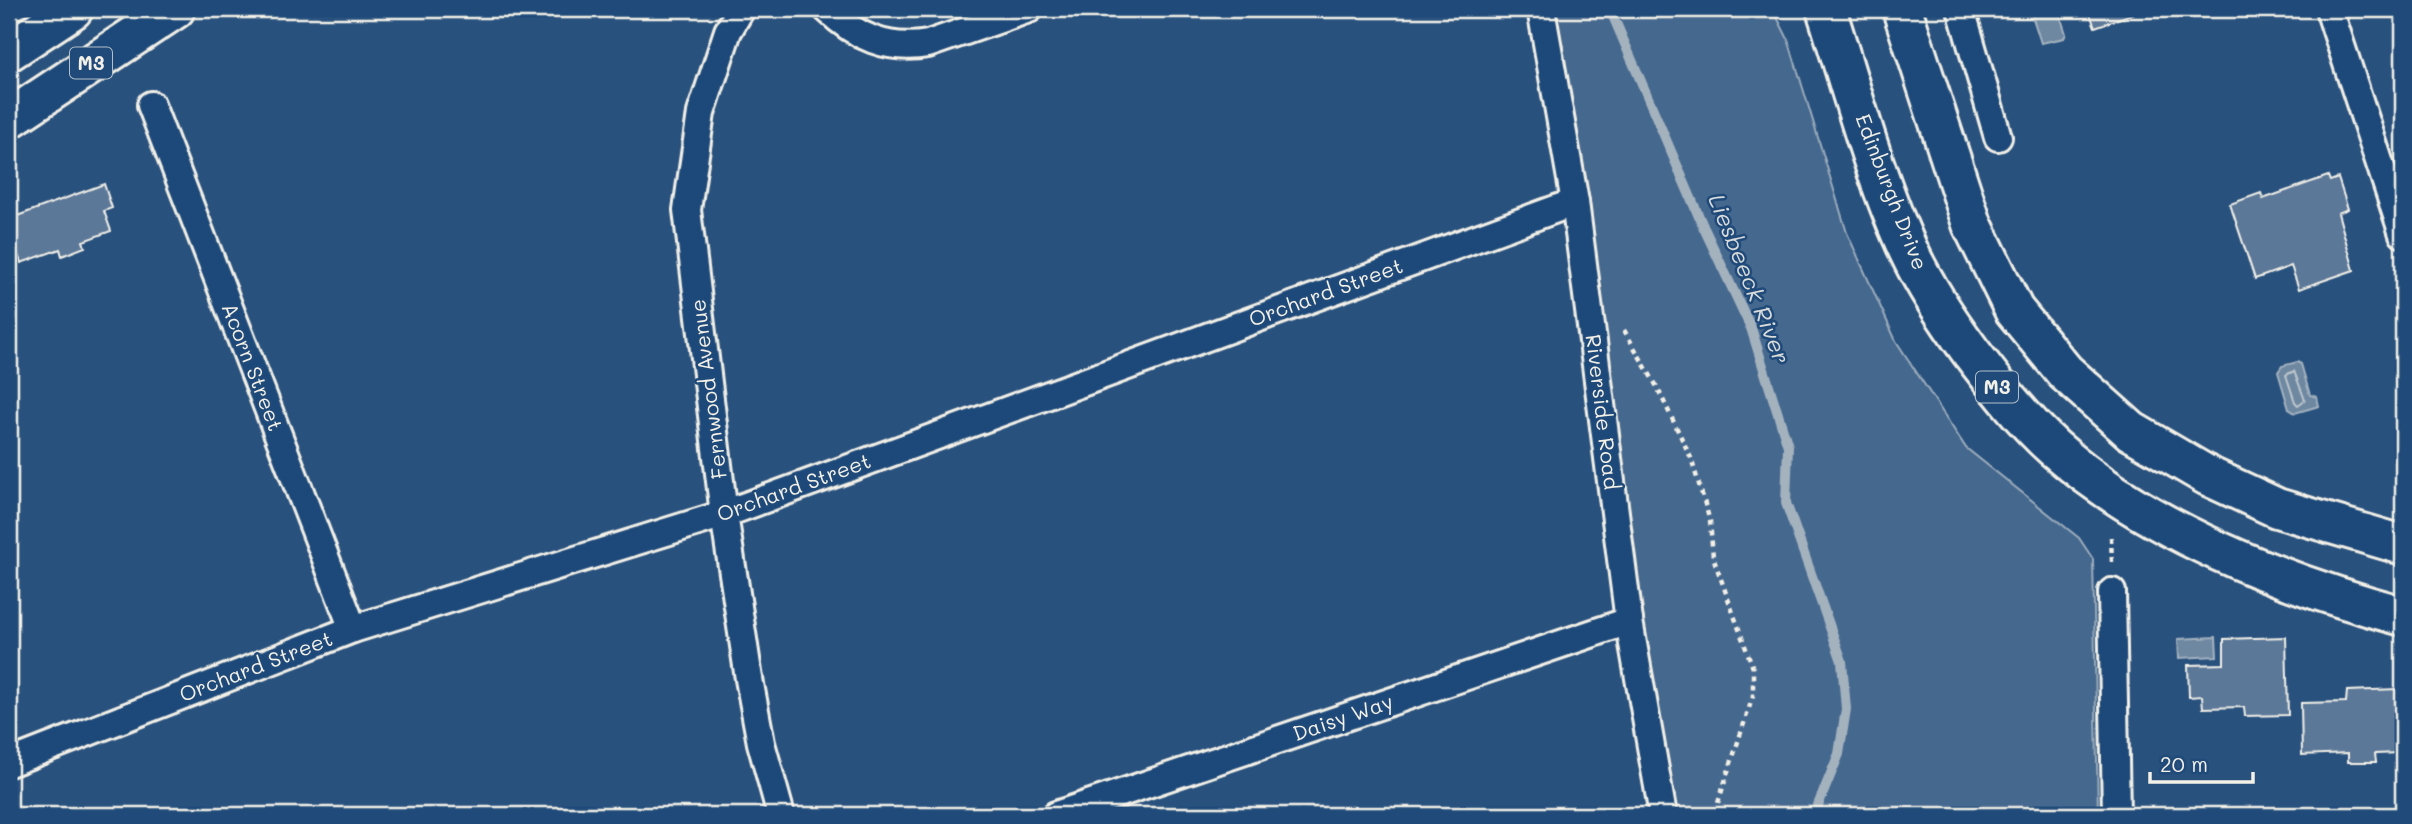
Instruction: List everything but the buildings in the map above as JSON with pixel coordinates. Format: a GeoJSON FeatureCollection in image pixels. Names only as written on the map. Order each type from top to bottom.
{"type":"FeatureCollection","features":[{"type":"Feature","properties":{"kind":"highway","name":"M3"},"geometry":{"type":"LineString","coordinates":[[9,51],[73,9]]}},
{"type":"Feature","properties":{"kind":"highway","name":"M3"},"geometry":{"type":"LineString","coordinates":[[9,119],[174,9]]}},
{"type":"Feature","properties":{"kind":"highway","name":"Edinburgh Drive"},"geometry":{"type":"LineString","coordinates":[[1826,9],[1910,254],[1953,328],[2010,403],[2054,448],[2100,483],[2180,531],[2274,576],[2403,616]]}},
{"type":"Feature","properties":{"kind":"highway"},"geometry":{"type":"LineString","coordinates":[[1902,9],[1972,224],[2014,310],[2065,372],[2131,430],[2207,476],[2277,508],[2403,545]]}},
{"type":"Feature","properties":{"kind":"street","name":"Fernwood Avenue"},"geometry":{"type":"LineString","coordinates":[[741,9],[728,32],[701,113],[687,210],[724,514],[761,743],[781,815]]}},
{"type":"Feature","properties":{"kind":"street"},"geometry":{"type":"LineString","coordinates":[[827,9],[848,29],[867,39],[912,47],[1028,9]]}},
{"type":"Feature","properties":{"kind":"street","name":"Riverside Road"},"geometry":{"type":"LineString","coordinates":[[1541,9],[1575,202],[1629,621],[1664,815]]}},
{"type":"Feature","properties":{"kind":"street"},"geometry":{"type":"LineString","coordinates":[[1962,9],[1998,137]]}},
{"type":"Feature","properties":{"kind":"street"},"geometry":{"type":"LineString","coordinates":[[2329,9],[2403,234]]}},
{"type":"Feature","properties":{"kind":"street","name":"Acorn Street"},"geometry":{"type":"LineString","coordinates":[[151,105],[353,629]]}},
{"type":"Feature","properties":{"kind":"street","name":"Orchard Street"},"geometry":{"type":"LineString","coordinates":[[9,763],[353,629],[724,514],[1575,202]]}},
{"type":"Feature","properties":{"kind":"street"},"geometry":{"type":"LineString","coordinates":[[2112,592],[2116,815]]}},
{"type":"Feature","properties":{"kind":"street","name":"Daisy Way"},"geometry":{"type":"LineString","coordinates":[[1056,815],[1629,621]]}},
{"type":"Feature","properties":{"kind":"path"},"geometry":{"type":"LineString","coordinates":[[1587,287],[1624,331],[1656,385],[1691,458],[1710,521],[1713,557],[1753,668],[1753,696],[1714,815]]}},
{"type":"Feature","properties":{"kind":"shaded area"},"geometry":{"type":"Polygon","coordinates":[[[1550,9],[1773,9],[1788,39],[1847,233],[1896,341],[1966,448],[2079,538],[2093,559],[2098,815],[1675,815],[1639,618],[1550,9]]]}},
{"type":"Feature","properties":{"kind":"water"},"geometry":{"type":"Polygon","coordinates":[[[2030,9],[2058,9],[2066,34],[2064,38],[2041,43],[2030,9]]]}},
{"type":"Feature","properties":{"kind":"water"},"geometry":{"type":"Polygon","coordinates":[[[2297,362],[2301,364],[2310,395],[2317,397],[2319,406],[2295,413],[2289,409],[2278,372],[2282,366],[2297,362]]]}},
{"type":"Feature","properties":{"kind":"water"},"geometry":{"type":"Polygon","coordinates":[[[2216,637],[2217,656],[2179,658],[2178,639],[2216,637]]]}},
{"type":"Feature","properties":{"kind":"waterway","name":"Liesbeeck River"},"geometry":{"type":"LineString","coordinates":[[1610,9],[1703,226],[1751,328],[1788,446],[1786,503],[1842,661],[1846,709],[1839,754],[1814,815]]}}]}
